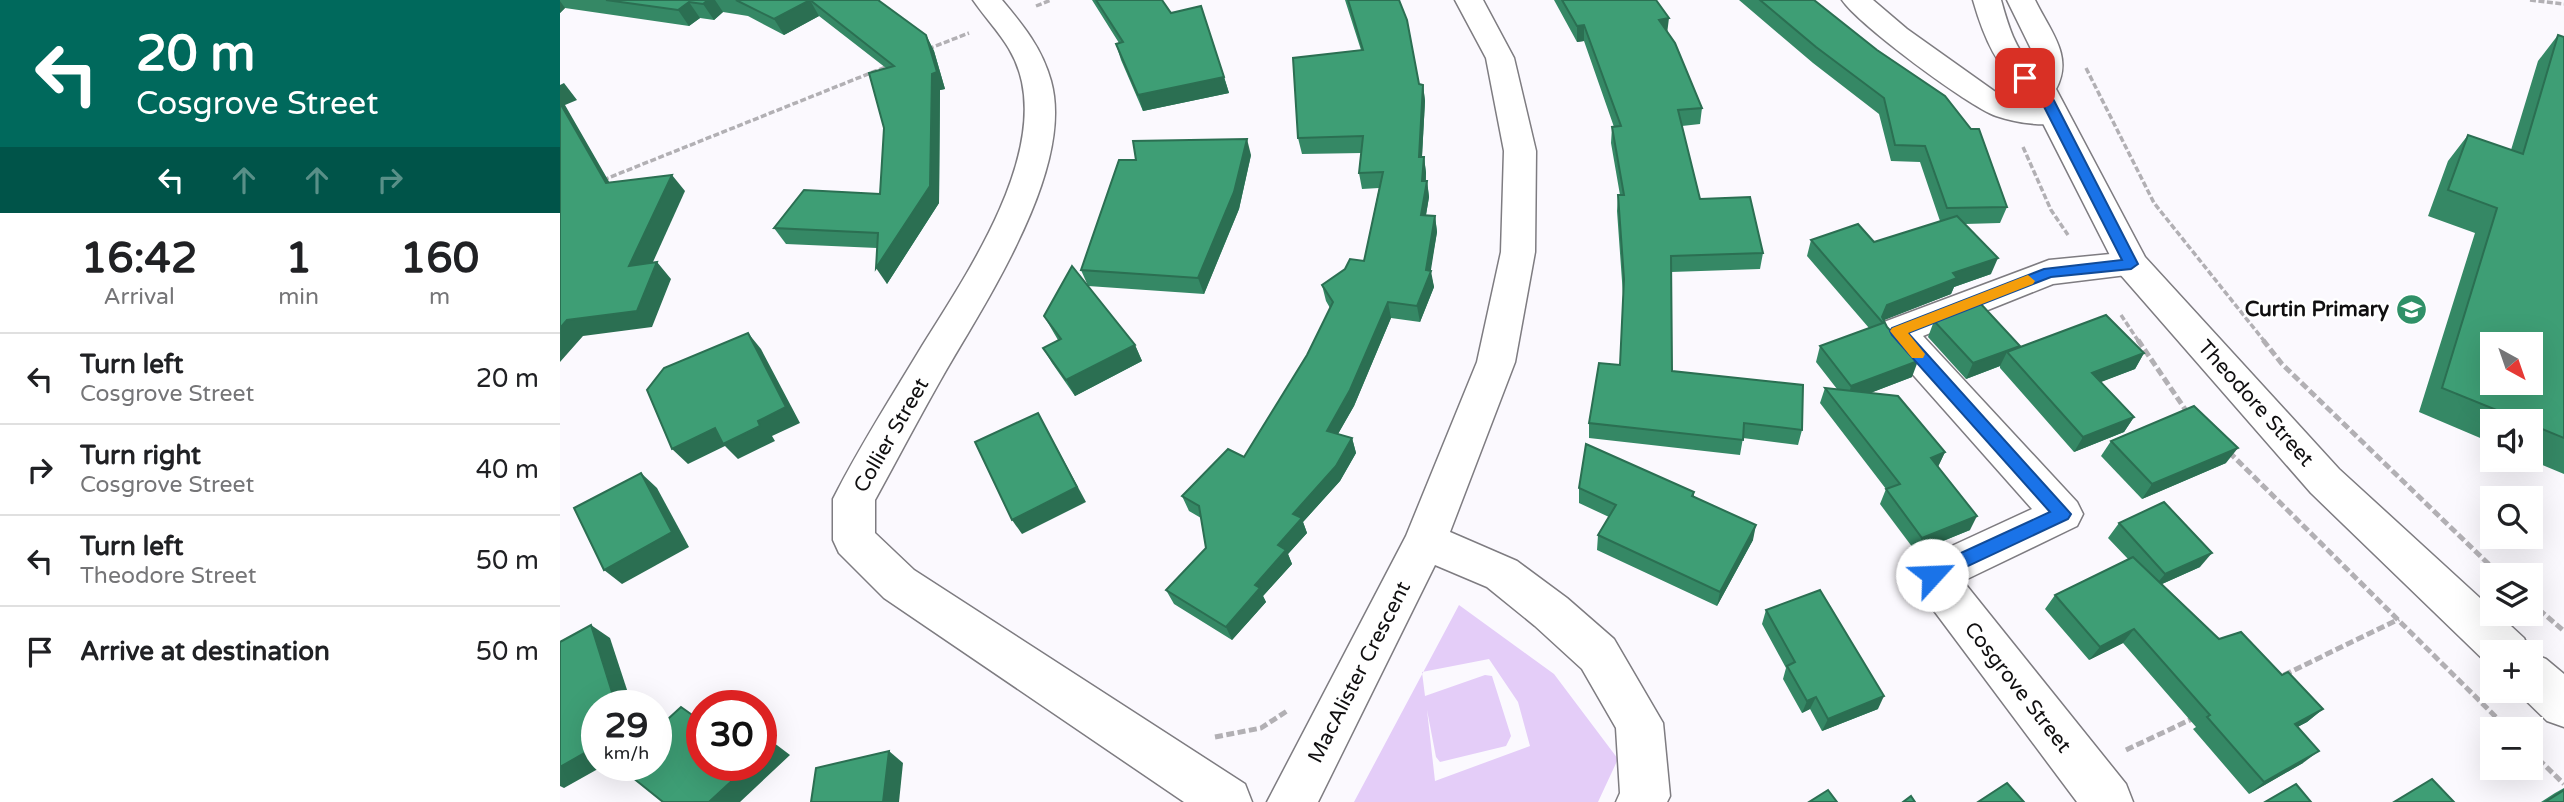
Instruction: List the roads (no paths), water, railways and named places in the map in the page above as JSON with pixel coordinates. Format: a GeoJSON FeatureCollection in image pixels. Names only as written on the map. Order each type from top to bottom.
{"type":"FeatureCollection","features":[{"type":"Feature","properties":{"kind":"street","name":"MacAlister Crescent"},"geometry":{"type":"LineString","coordinates":[[1292,802],[1425,541],[1496,362],[1518,252],[1520,151],[1500,58],[1469,0]]}},
{"type":"Feature","properties":{"kind":"street"},"geometry":{"type":"LineString","coordinates":[[1856,0],[1908,43],[1986,99],[2006,108],[2032,114],[2048,102],[2050,59],[2021,0]]}},
{"type":"Feature","properties":{"kind":"street","name":"Theodore Street"},"geometry":{"type":"LineString","coordinates":[[1987,0],[1999,40],[2013,65],[2048,102],[2131,264],[2325,481],[2494,640]]}},
{"type":"Feature","properties":{"kind":"street","name":"Collier Street"},"geometry":{"type":"LineString","coordinates":[[997,9],[1026,46],[1039,81],[1041,121],[1026,187],[993,262],[854,499],[854,540],[899,584],[1227,802]]}},
{"type":"Feature","properties":{"kind":"street","name":"Cosgrove Street"},"geometry":{"type":"LineString","coordinates":[[2096,786],[1932,575],[2062,514],[1897,331],[2049,272],[2131,264]]}},
{"type":"Feature","properties":{"kind":"street"},"geometry":{"type":"LineString","coordinates":[[1425,541],[1502,574],[1551,611],[1598,654],[1639,723],[1645,796],[1641,802]]}},
{"type":"Feature","properties":{"kind":"street"},"geometry":{"type":"LineString","coordinates":[[2543,686],[2564,705]]}},
{"type":"Feature","properties":{"kind":"place","name":"Curtin Primary"},"geometry":{"type":"Point","coordinates":[2412,309]}}]}
